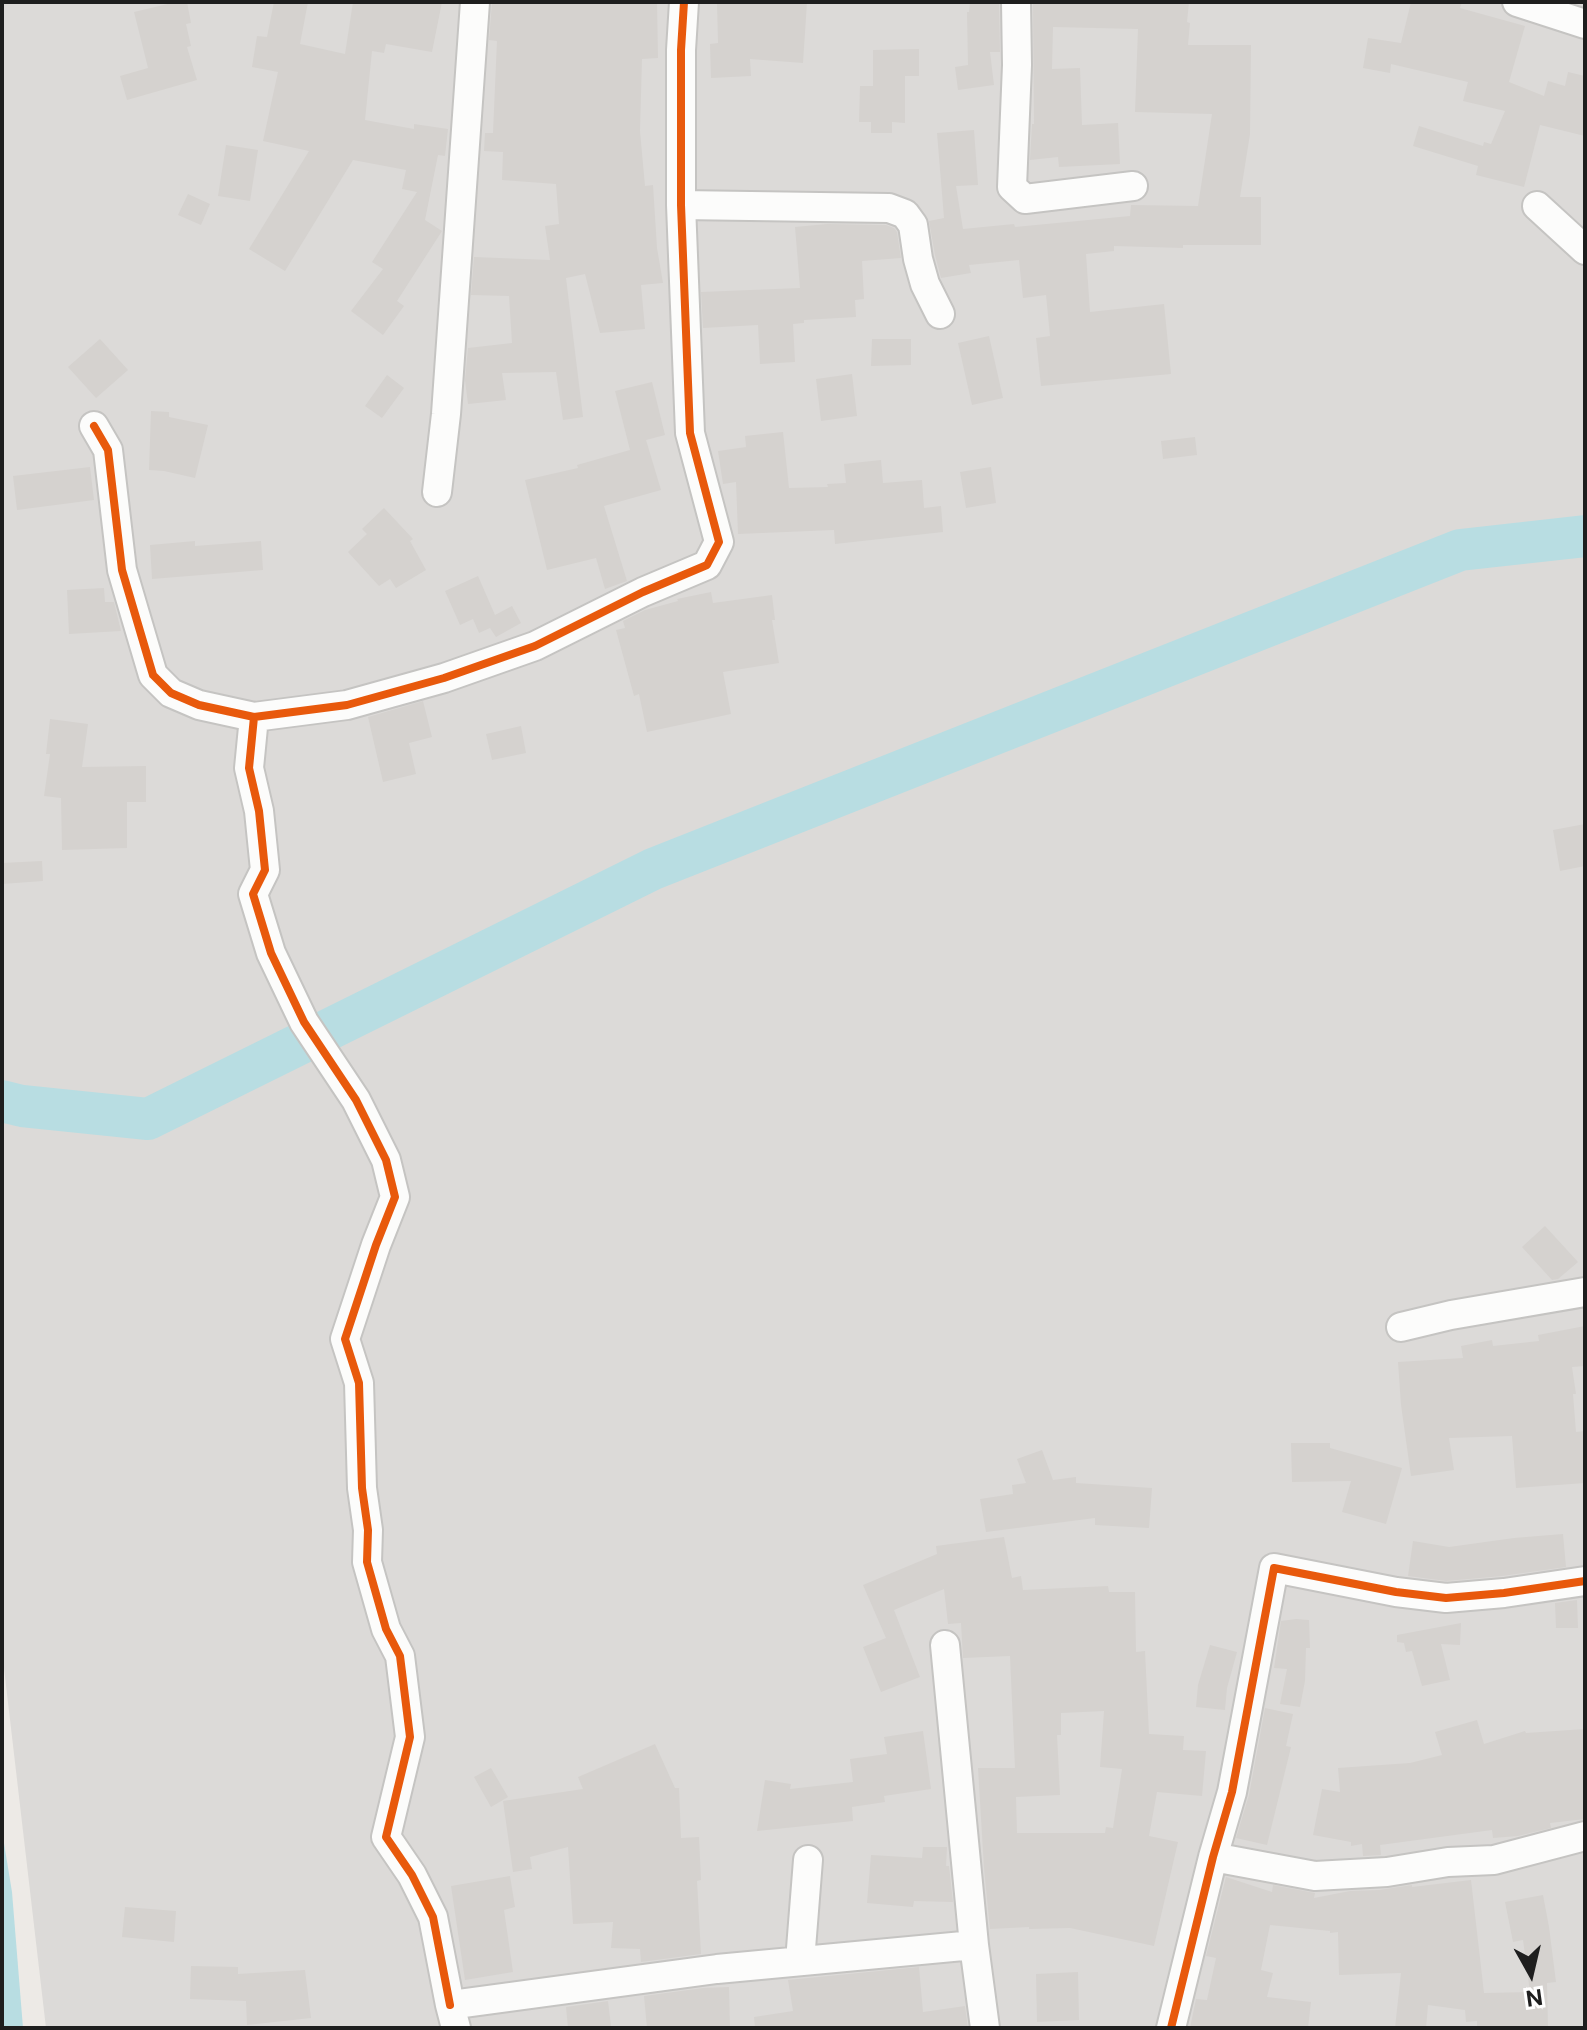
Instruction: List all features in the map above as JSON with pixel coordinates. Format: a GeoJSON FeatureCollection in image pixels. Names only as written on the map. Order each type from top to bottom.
{"type":"FeatureCollection","features":[{"type":"Feature","properties":{"kind":"street"},"geometry":{"type":"LineString","coordinates":[[437,492],[447,399],[475,2]]}},
{"type":"Feature","properties":{"kind":"street"},"geometry":{"type":"LineString","coordinates":[[94,426],[108,450],[122,570],[153,675],[171,693],[199,705],[254,717],[347,705],[444,678],[535,646],[643,592],[707,565],[719,542],[690,433],[681,205],[684,2]]}},
{"type":"Feature","properties":{"kind":"street"},"geometry":{"type":"LineString","coordinates":[[1016,2],[1012,187],[1025,199],[1133,186]]}},
{"type":"Feature","properties":{"kind":"street"},"geometry":{"type":"LineString","coordinates":[[1517,2],[1585,24]]}},
{"type":"Feature","properties":{"kind":"street"},"geometry":{"type":"LineString","coordinates":[[681,205],[889,208],[905,214],[913,225],[925,284],[940,314]]}},
{"type":"Feature","properties":{"kind":"street"},"geometry":{"type":"LineString","coordinates":[[1537,206],[1585,250]]}},
{"type":"Feature","properties":{"kind":"street"},"geometry":{"type":"LineString","coordinates":[[254,717],[249,768],[259,811],[265,870],[253,894],[271,953],[304,1022],[356,1100],[386,1160],[395,1197],[345,1339],[359,1383],[362,1488],[368,1530],[367,1562],[386,1629],[400,1656],[410,1737],[386,1837],[412,1875],[433,1917],[453,2017],[717,1969],[974,1945]]}},
{"type":"Feature","properties":{"kind":"street"},"geometry":{"type":"LineString","coordinates":[[1401,1327],[1451,1315],[1585,1292]]}},
{"type":"Feature","properties":{"kind":"street"},"geometry":{"type":"LineString","coordinates":[[1171,2028],[1232,1792],[1274,1568],[1396,1592],[1446,1598],[1585,1581]]}},
{"type":"Feature","properties":{"kind":"street"},"geometry":{"type":"LineString","coordinates":[[945,1645],[985,2028]]}},
{"type":"Feature","properties":{"kind":"street"},"geometry":{"type":"LineString","coordinates":[[1213,1857],[1315,1876],[1343,1875],[1387,1872],[1448,1862],[1494,1860],[1585,1836]]}},
{"type":"Feature","properties":{"kind":"street"},"geometry":{"type":"LineString","coordinates":[[800,1961],[808,1860]]}},
{"type":"Feature","properties":{"kind":"shaded area"},"geometry":{"type":"Polygon","coordinates":[[[2,2],[1585,2],[1585,2028],[46,2028],[2,1651],[2,2]]]}},
{"type":"Feature","properties":{"kind":"water"},"geometry":{"type":"Polygon","coordinates":[[[2,1831],[12,1892],[23,2028],[2,2028],[2,1831]]]}},
{"type":"Feature","properties":{"kind":"building"},"geometry":{"type":"Polygon","coordinates":[[[187,2],[191,23],[186,24],[191,46],[187,47],[197,80],[127,100],[120,76],[148,68],[134,12],[187,2]]]}},
{"type":"Feature","properties":{"kind":"building"},"geometry":{"type":"Polygon","coordinates":[[[274,2],[308,2],[300,44],[345,54],[353,2],[442,2],[432,52],[386,44],[384,53],[372,51],[365,120],[414,129],[414,124],[448,129],[445,156],[438,155],[425,220],[442,231],[397,301],[404,306],[383,335],[351,311],[383,269],[372,262],[417,192],[402,189],[406,170],[353,160],[285,271],[249,249],[309,151],[263,141],[278,72],[252,67],[257,36],[267,37],[274,2]]]}},
{"type":"Feature","properties":{"kind":"building"},"geometry":{"type":"Polygon","coordinates":[[[492,2],[657,2],[658,58],[642,59],[640,131],[645,186],[653,185],[657,248],[663,283],[641,285],[645,329],[600,333],[585,274],[566,278],[583,417],[563,420],[556,372],[502,373],[506,400],[468,404],[465,380],[468,348],[512,343],[509,296],[471,295],[474,257],[550,260],[545,226],[559,224],[556,184],[502,180],[503,152],[484,151],[485,133],[493,133],[497,41],[489,40],[492,2]]]}},
{"type":"Feature","properties":{"kind":"building"},"geometry":{"type":"Polygon","coordinates":[[[717,2],[807,2],[803,63],[750,59],[751,76],[711,78],[710,44],[718,43],[717,2]]]}},
{"type":"Feature","properties":{"kind":"building"},"geometry":{"type":"Polygon","coordinates":[[[970,2],[999,2],[1000,52],[990,52],[994,85],[958,90],[955,67],[968,65],[967,12],[970,2]]]}},
{"type":"Feature","properties":{"kind":"building"},"geometry":{"type":"Polygon","coordinates":[[[1033,2],[1189,2],[1188,45],[1251,45],[1250,134],[1240,197],[1261,197],[1261,245],[1183,245],[1183,248],[1114,246],[1114,251],[1086,254],[1090,312],[1164,304],[1171,374],[1041,386],[1036,338],[1050,336],[1046,295],[1023,298],[1019,260],[969,265],[971,273],[941,278],[929,221],[944,218],[937,133],[974,130],[978,185],[956,186],[963,229],[1130,216],[1131,205],[1198,206],[1212,114],[1135,112],[1138,29],[1053,27],[1052,69],[1080,68],[1082,125],[1118,123],[1120,164],[1059,167],[1058,157],[1030,160],[1034,124],[1033,2]]]}},
{"type":"Feature","properties":{"kind":"building"},"geometry":{"type":"Polygon","coordinates":[[[1411,2],[1462,2],[1460,8],[1525,26],[1509,82],[1544,96],[1548,81],[1565,86],[1568,72],[1585,76],[1585,136],[1540,125],[1524,187],[1476,175],[1478,166],[1413,146],[1419,126],[1483,146],[1484,142],[1491,144],[1505,111],[1463,101],[1468,82],[1391,64],[1390,73],[1363,68],[1368,38],[1401,43],[1411,2]]]}},
{"type":"Feature","properties":{"kind":"building"},"geometry":{"type":"Polygon","coordinates":[[[919,49],[919,76],[905,76],[905,123],[892,122],[892,133],[871,133],[871,122],[859,122],[860,86],[873,86],[873,50],[919,49]]]}},
{"type":"Feature","properties":{"kind":"building"},"geometry":{"type":"Polygon","coordinates":[[[226,145],[258,150],[250,201],[218,196],[226,145]]]}},
{"type":"Feature","properties":{"kind":"building"},"geometry":{"type":"Polygon","coordinates":[[[188,194],[210,204],[201,225],[178,215],[188,194]]]}},
{"type":"Feature","properties":{"kind":"building"},"geometry":{"type":"Polygon","coordinates":[[[886,225],[897,232],[901,258],[862,261],[864,299],[855,300],[856,317],[804,320],[804,323],[793,324],[795,362],[760,364],[758,325],[703,328],[701,292],[800,288],[795,227],[886,225]]]}},
{"type":"Feature","properties":{"kind":"building"},"geometry":{"type":"Polygon","coordinates":[[[989,336],[1003,398],[972,405],[958,343],[989,336]]]}},
{"type":"Feature","properties":{"kind":"building"},"geometry":{"type":"Polygon","coordinates":[[[100,339],[128,370],[96,398],[68,367],[100,339]]]}},
{"type":"Feature","properties":{"kind":"building"},"geometry":{"type":"Polygon","coordinates":[[[872,339],[911,339],[911,365],[871,366],[872,339]]]}},
{"type":"Feature","properties":{"kind":"building"},"geometry":{"type":"Polygon","coordinates":[[[852,374],[857,416],[821,421],[816,379],[852,374]]]}},
{"type":"Feature","properties":{"kind":"building"},"geometry":{"type":"Polygon","coordinates":[[[387,375],[404,388],[382,418],[365,406],[387,375]]]}},
{"type":"Feature","properties":{"kind":"building"},"geometry":{"type":"Polygon","coordinates":[[[652,382],[665,435],[646,440],[661,490],[604,506],[627,581],[605,589],[596,558],[547,570],[525,480],[578,468],[577,465],[630,450],[615,391],[652,382]]]}},
{"type":"Feature","properties":{"kind":"building"},"geometry":{"type":"Polygon","coordinates":[[[151,411],[169,412],[169,417],[208,425],[195,478],[149,470],[151,411]]]}},
{"type":"Feature","properties":{"kind":"building"},"geometry":{"type":"Polygon","coordinates":[[[783,432],[789,488],[828,487],[827,484],[846,483],[844,464],[881,460],[883,483],[922,480],[924,508],[941,506],[943,532],[835,544],[834,530],[738,534],[736,482],[723,484],[718,451],[746,447],[745,436],[783,432]]]}},
{"type":"Feature","properties":{"kind":"building"},"geometry":{"type":"Polygon","coordinates":[[[1195,437],[1197,455],[1163,459],[1161,441],[1195,437]]]}},
{"type":"Feature","properties":{"kind":"building"},"geometry":{"type":"Polygon","coordinates":[[[90,467],[94,500],[17,510],[13,476],[90,467]]]}},
{"type":"Feature","properties":{"kind":"building"},"geometry":{"type":"Polygon","coordinates":[[[991,467],[996,503],[966,508],[960,472],[991,467]]]}},
{"type":"Feature","properties":{"kind":"building"},"geometry":{"type":"Polygon","coordinates":[[[384,508],[413,539],[410,541],[426,570],[396,588],[390,579],[379,586],[348,552],[367,534],[362,529],[384,508]]]}},
{"type":"Feature","properties":{"kind":"building"},"geometry":{"type":"Polygon","coordinates":[[[195,541],[195,546],[261,541],[263,570],[152,579],[150,545],[195,541]]]}},
{"type":"Feature","properties":{"kind":"building"},"geometry":{"type":"Polygon","coordinates":[[[478,576],[495,615],[512,606],[521,623],[496,637],[490,628],[479,633],[473,619],[460,625],[445,591],[478,576]]]}},
{"type":"Feature","properties":{"kind":"building"},"geometry":{"type":"Polygon","coordinates":[[[104,588],[105,602],[114,602],[121,631],[69,634],[67,590],[104,588]]]}},
{"type":"Feature","properties":{"kind":"building"},"geometry":{"type":"Polygon","coordinates":[[[711,592],[713,603],[772,595],[775,620],[772,620],[779,663],[723,672],[731,714],[647,732],[639,694],[634,696],[616,630],[625,628],[623,621],[645,610],[711,592]]]}},
{"type":"Feature","properties":{"kind":"building"},"geometry":{"type":"Polygon","coordinates":[[[423,701],[432,737],[409,743],[416,774],[383,782],[368,717],[423,701]]]}},
{"type":"Feature","properties":{"kind":"building"},"geometry":{"type":"Polygon","coordinates":[[[50,719],[88,724],[82,767],[146,766],[146,802],[127,802],[127,848],[62,850],[61,798],[44,796],[50,754],[46,754],[50,719]]]}},
{"type":"Feature","properties":{"kind":"building"},"geometry":{"type":"Polygon","coordinates":[[[521,726],[526,753],[492,760],[486,734],[521,726]]]}},
{"type":"Feature","properties":{"kind":"building"},"geometry":{"type":"Polygon","coordinates":[[[1585,824],[1585,866],[1560,871],[1553,830],[1585,824]]]}},
{"type":"Feature","properties":{"kind":"building"},"geometry":{"type":"Polygon","coordinates":[[[42,861],[43,881],[2,884],[2,863],[42,861]]]}},
{"type":"Feature","properties":{"kind":"building"},"geometry":{"type":"Polygon","coordinates":[[[1545,1226],[1578,1262],[1558,1279],[1552,1280],[1522,1247],[1545,1226]]]}},
{"type":"Feature","properties":{"kind":"building"},"geometry":{"type":"Polygon","coordinates":[[[1585,1326],[1585,1366],[1572,1367],[1576,1432],[1585,1431],[1585,1483],[1516,1488],[1512,1436],[1449,1438],[1454,1470],[1411,1476],[1398,1362],[1463,1358],[1461,1346],[1492,1340],[1493,1346],[1539,1341],[1538,1335],[1585,1326]]]}},
{"type":"Feature","properties":{"kind":"building"},"geometry":{"type":"Polygon","coordinates":[[[1291,1443],[1330,1443],[1330,1448],[1402,1468],[1386,1524],[1342,1512],[1351,1481],[1292,1482],[1291,1443]]]}},
{"type":"Feature","properties":{"kind":"building"},"geometry":{"type":"Polygon","coordinates":[[[1042,1450],[1053,1480],[1076,1477],[1076,1483],[1152,1488],[1149,1528],[1095,1525],[1095,1518],[986,1532],[980,1499],[1013,1494],[1012,1485],[1026,1483],[1017,1459],[1042,1450]]]}},
{"type":"Feature","properties":{"kind":"building"},"geometry":{"type":"Polygon","coordinates":[[[1563,1534],[1566,1567],[1446,1581],[1408,1576],[1413,1541],[1449,1547],[1563,1534]]]}},
{"type":"Feature","properties":{"kind":"building"},"geometry":{"type":"Polygon","coordinates":[[[1004,1537],[1012,1578],[1021,1576],[1023,1590],[1108,1586],[1109,1592],[1135,1592],[1136,1652],[1145,1651],[1149,1734],[1184,1736],[1183,1750],[1206,1751],[1202,1796],[1157,1792],[1149,1836],[1178,1842],[1154,1946],[1070,1928],[990,1929],[978,1768],[1015,1768],[1010,1656],[963,1658],[961,1623],[948,1624],[944,1589],[894,1610],[920,1677],[881,1692],[863,1647],[886,1638],[863,1585],[937,1554],[936,1546],[1004,1537]],[[1104,1711],[1061,1713],[1061,1735],[1057,1735],[1060,1795],[1016,1797],[1017,1833],[1105,1833],[1106,1827],[1113,1828],[1122,1769],[1100,1767],[1104,1711]]]}},
{"type":"Feature","properties":{"kind":"building"},"geometry":{"type":"Polygon","coordinates":[[[1577,1600],[1578,1628],[1556,1628],[1555,1603],[1577,1600]]]}},
{"type":"Feature","properties":{"kind":"building"},"geometry":{"type":"Polygon","coordinates":[[[1309,1620],[1310,1648],[1306,1648],[1300,1707],[1280,1704],[1287,1669],[1274,1668],[1281,1621],[1309,1620]]]}},
{"type":"Feature","properties":{"kind":"building"},"geometry":{"type":"Polygon","coordinates":[[[1461,1623],[1460,1645],[1441,1644],[1450,1680],[1422,1686],[1412,1651],[1406,1652],[1404,1643],[1397,1642],[1397,1635],[1461,1623]]]}},
{"type":"Feature","properties":{"kind":"building"},"geometry":{"type":"Polygon","coordinates":[[[1210,1645],[1237,1652],[1227,1688],[1225,1710],[1196,1707],[1198,1685],[1210,1645]]]}},
{"type":"Feature","properties":{"kind":"building"},"geometry":{"type":"Polygon","coordinates":[[[1265,1708],[1293,1714],[1286,1746],[1291,1747],[1267,1845],[1236,1838],[1249,1795],[1265,1708]]]}},
{"type":"Feature","properties":{"kind":"building"},"geometry":{"type":"Polygon","coordinates":[[[1477,1720],[1484,1744],[1525,1731],[1585,1729],[1585,1819],[1550,1823],[1551,1828],[1518,1836],[1493,1838],[1492,1830],[1380,1845],[1381,1855],[1363,1856],[1362,1844],[1351,1846],[1351,1842],[1313,1835],[1322,1789],[1340,1792],[1338,1768],[1410,1763],[1442,1755],[1435,1732],[1477,1720]]]}},
{"type":"Feature","properties":{"kind":"building"},"geometry":{"type":"Polygon","coordinates":[[[923,1731],[931,1789],[884,1796],[885,1802],[852,1807],[853,1821],[757,1831],[765,1780],[791,1784],[790,1789],[853,1782],[850,1759],[887,1754],[884,1737],[923,1731]]]}},
{"type":"Feature","properties":{"kind":"building"},"geometry":{"type":"Polygon","coordinates":[[[655,1744],[675,1788],[679,1788],[681,1838],[699,1837],[701,1880],[697,1881],[701,1954],[641,1962],[640,1949],[611,1948],[613,1922],[573,1924],[568,1847],[530,1857],[532,1869],[513,1872],[503,1801],[583,1789],[578,1777],[655,1744]]]}},
{"type":"Feature","properties":{"kind":"building"},"geometry":{"type":"Polygon","coordinates":[[[491,1768],[508,1797],[491,1807],[474,1777],[491,1768]]]}},
{"type":"Feature","properties":{"kind":"building"},"geometry":{"type":"Polygon","coordinates":[[[923,1847],[947,1847],[946,1866],[949,1866],[953,1902],[914,1901],[913,1907],[867,1903],[871,1855],[922,1858],[923,1847]]]}},
{"type":"Feature","properties":{"kind":"building"},"geometry":{"type":"Polygon","coordinates":[[[510,1876],[515,1907],[504,1910],[513,1972],[465,1980],[451,1886],[510,1876]]]}},
{"type":"Feature","properties":{"kind":"building"},"geometry":{"type":"Polygon","coordinates":[[[1226,1877],[1272,1892],[1273,1885],[1315,1893],[1314,1898],[1350,1891],[1471,1880],[1484,1993],[1530,1992],[1523,1940],[1513,1942],[1505,1902],[1543,1895],[1556,1982],[1547,1983],[1548,2028],[1477,2028],[1477,2021],[1466,2022],[1465,2010],[1428,2005],[1426,2028],[1395,2028],[1401,1973],[1339,1975],[1338,1932],[1270,1925],[1261,1970],[1273,1973],[1267,1997],[1311,2002],[1308,2028],[1190,2028],[1196,1999],[1207,2000],[1216,1958],[1206,1956],[1226,1877]]]}},
{"type":"Feature","properties":{"kind":"building"},"geometry":{"type":"Polygon","coordinates":[[[125,1907],[176,1911],[174,1942],[122,1937],[125,1907]]]}},
{"type":"Feature","properties":{"kind":"building"},"geometry":{"type":"Polygon","coordinates":[[[191,1966],[238,1967],[238,1974],[305,1970],[311,2018],[247,2025],[246,2001],[190,1999],[191,1966]]]}},
{"type":"Feature","properties":{"kind":"building"},"geometry":{"type":"Polygon","coordinates":[[[919,1967],[923,2012],[965,2006],[968,2028],[755,2028],[754,2017],[793,2011],[788,1980],[919,1967]]]}},
{"type":"Feature","properties":{"kind":"building"},"geometry":{"type":"Polygon","coordinates":[[[1078,1972],[1079,2020],[1037,2022],[1036,1974],[1078,1972]]]}},
{"type":"Feature","properties":{"kind":"building"},"geometry":{"type":"Polygon","coordinates":[[[729,1987],[730,2028],[647,2028],[644,1996],[729,1987]]]}},
{"type":"Feature","properties":{"kind":"building"},"geometry":{"type":"Polygon","coordinates":[[[608,2001],[611,2026],[568,2028],[566,2007],[608,2001]]]}},
{"type":"Feature","properties":{"kind":"waterway"},"geometry":{"type":"LineString","coordinates":[[2,1101],[22,1106],[148,1119],[653,869],[1460,550],[1585,536]]}},
{"type":"Feature","properties":{"kind":"cycle path"},"geometry":{"type":"LineString","coordinates":[[94,426],[108,450],[122,570],[153,675],[171,693],[199,705],[254,717],[347,705],[444,678],[535,646],[643,592],[707,565],[719,542],[690,433],[681,205],[684,2]]}},
{"type":"Feature","properties":{"kind":"cycle path"},"geometry":{"type":"LineString","coordinates":[[254,717],[249,768],[259,811],[265,870],[253,894],[271,953],[304,1022],[356,1100],[386,1160],[395,1197],[345,1339],[359,1383],[362,1488],[368,1530],[367,1562],[386,1629],[400,1656],[410,1737],[386,1837],[412,1875],[433,1917],[450,2005]]}},
{"type":"Feature","properties":{"kind":"cycle path"},"geometry":{"type":"LineString","coordinates":[[1171,2028],[1232,1792],[1274,1568],[1396,1592],[1446,1598],[1585,1581]]}}]}
